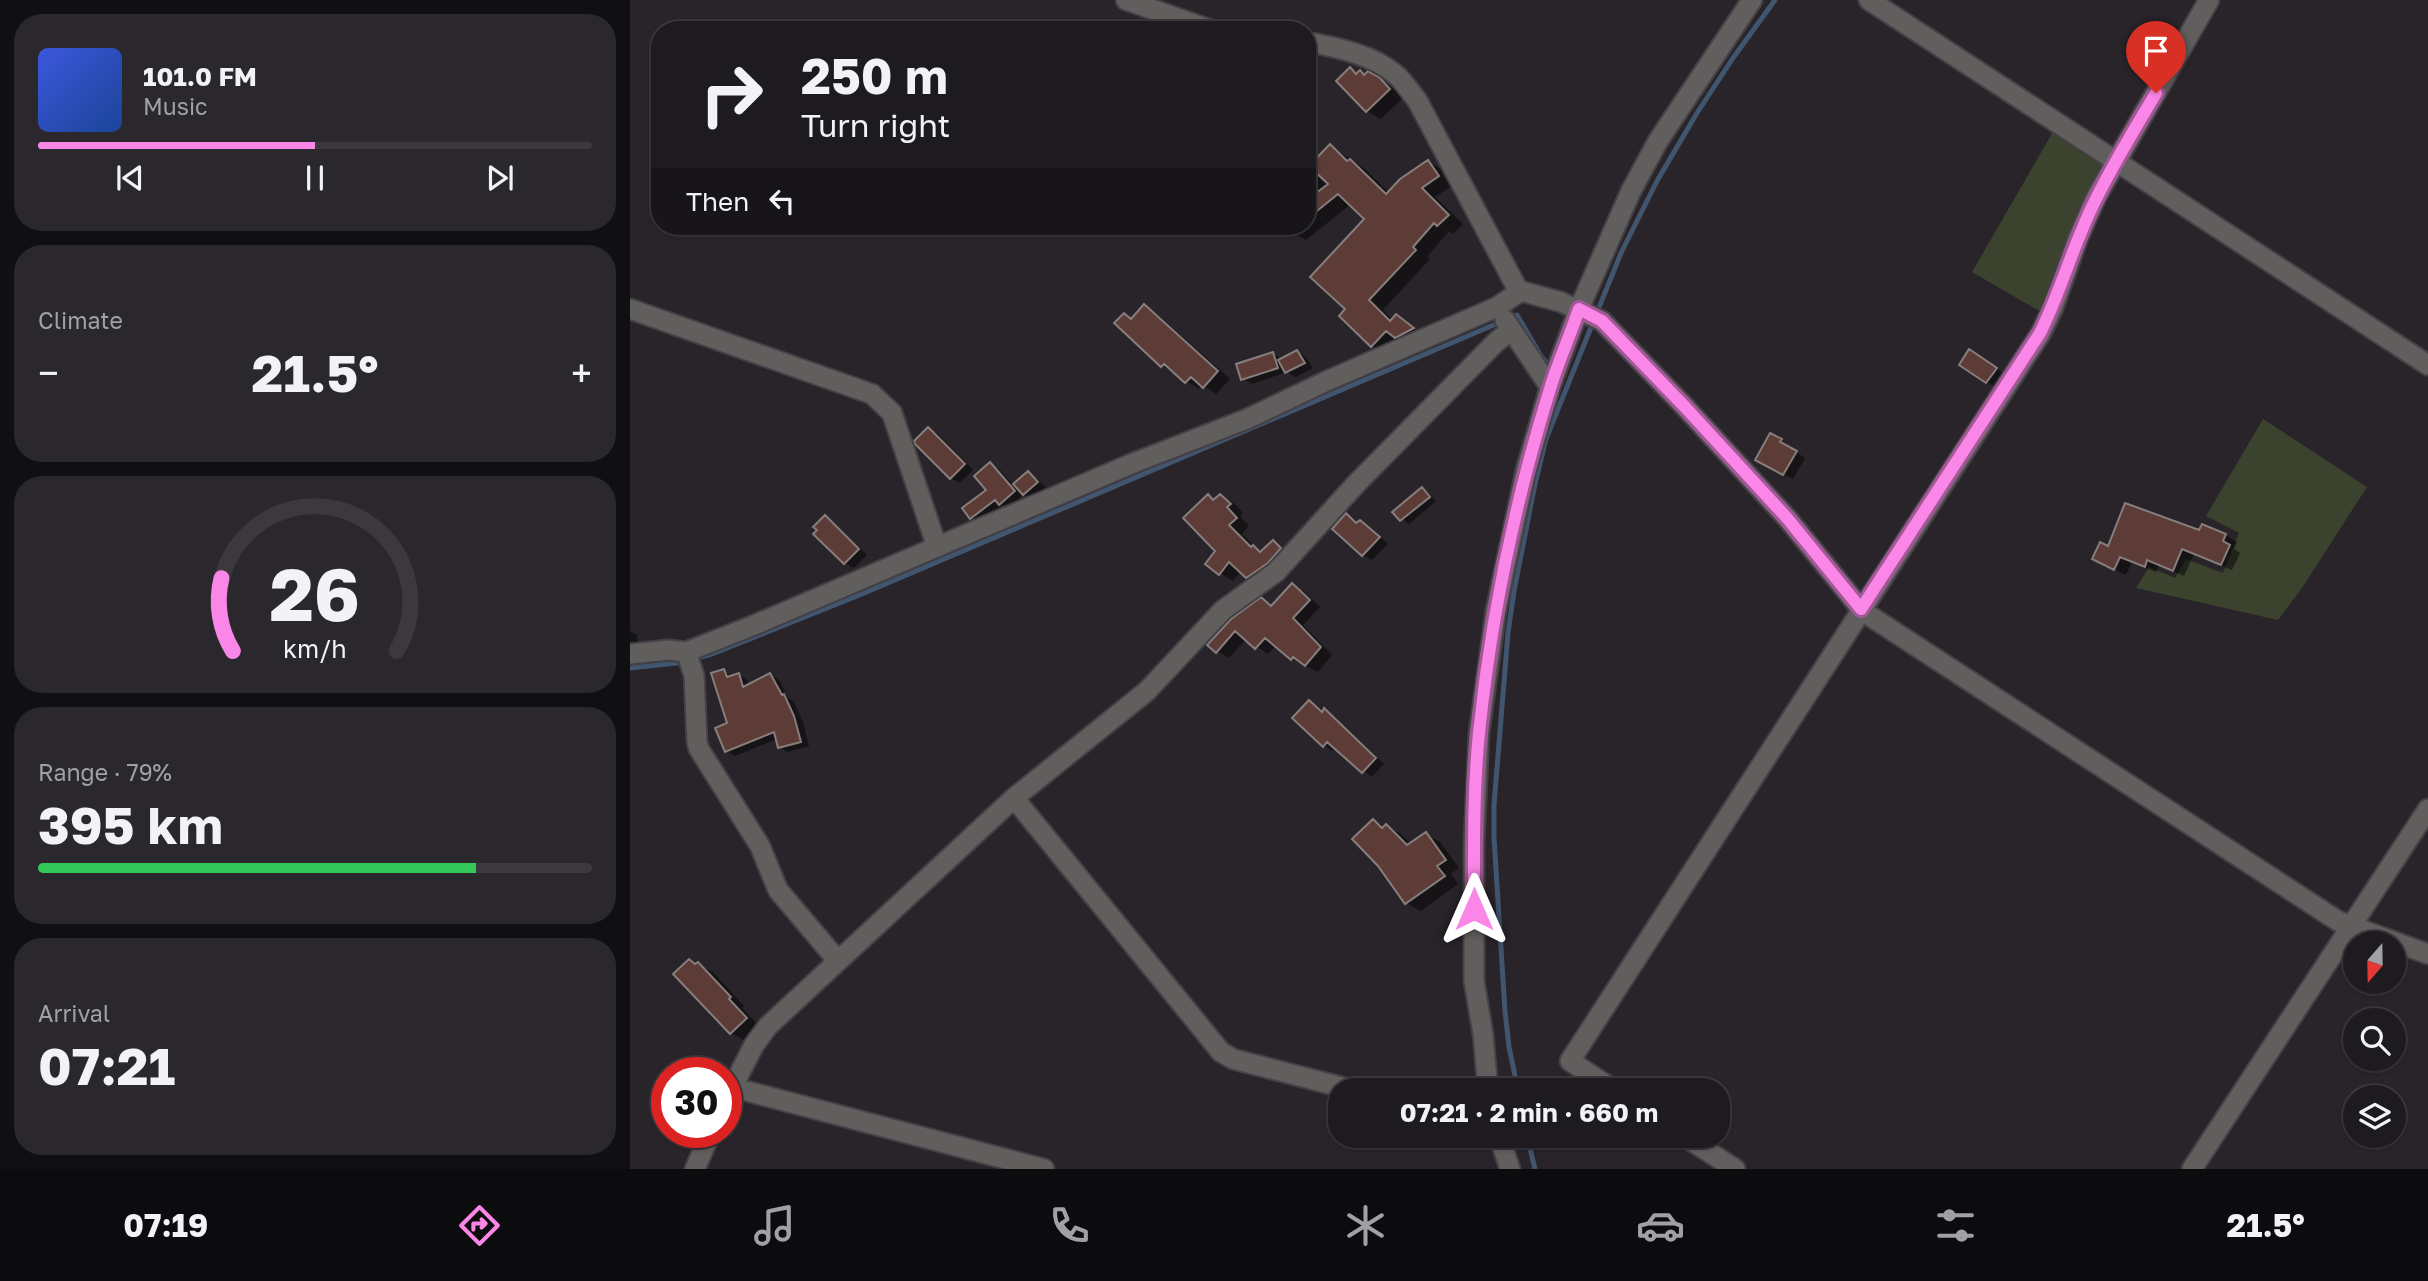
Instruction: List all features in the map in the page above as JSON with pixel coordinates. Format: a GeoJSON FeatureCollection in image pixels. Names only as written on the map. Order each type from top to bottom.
{"type":"FeatureCollection","features":[{"type":"Feature","properties":{"kind":"street"},"geometry":{"type":"LineString","coordinates":[[1126,0],[1186,21]]}},
{"type":"Feature","properties":{"kind":"street"},"geometry":{"type":"LineString","coordinates":[[1487,1078],[1474,981],[1474,842],[1479,733],[1496,610],[1526,470],[1550,387],[1590,315],[1631,191],[1658,141],[1752,0]]}},
{"type":"Feature","properties":{"kind":"street"},"geometry":{"type":"LineString","coordinates":[[1869,0],[2428,365]]}},
{"type":"Feature","properties":{"kind":"street"},"geometry":{"type":"LineString","coordinates":[[1596,1078],[1570,1061],[2040,333],[2053,308],[2096,197],[2209,0]]}},
{"type":"Feature","properties":{"kind":"street"},"geometry":{"type":"LineString","coordinates":[[1316,45],[1353,54],[1379,64],[1395,74],[1417,100],[1512,281],[1521,291],[1590,315],[1685,407],[1787,518],[1861,609],[2338,921],[2428,954]]}},
{"type":"Feature","properties":{"kind":"street"},"geometry":{"type":"LineString","coordinates":[[630,654],[668,650],[686,652],[1131,464],[1247,419],[1497,307],[1521,291]]}},
{"type":"Feature","properties":{"kind":"street"},"geometry":{"type":"LineString","coordinates":[[1497,307],[1550,387]]}},
{"type":"Feature","properties":{"kind":"street"},"geometry":{"type":"LineString","coordinates":[[630,309],[872,394],[892,413],[937,547]]}},
{"type":"Feature","properties":{"kind":"street"},"geometry":{"type":"LineString","coordinates":[[742,1069],[768,1026],[1014,797],[1147,691],[1223,610],[1276,572],[1354,485],[1511,330]]}},
{"type":"Feature","properties":{"kind":"street"},"geometry":{"type":"LineString","coordinates":[[686,652],[694,675],[699,749],[760,846],[778,890],[838,961]]}},
{"type":"Feature","properties":{"kind":"street"},"geometry":{"type":"LineString","coordinates":[[1014,797],[1221,1052],[1237,1060],[1328,1084]]}},
{"type":"Feature","properties":{"kind":"street"},"geometry":{"type":"LineString","coordinates":[[2192,1169],[2428,809]]}},
{"type":"Feature","properties":{"kind":"street"},"geometry":{"type":"LineString","coordinates":[[742,1097],[1044,1169]]}},
{"type":"Feature","properties":{"kind":"street"},"geometry":{"type":"LineString","coordinates":[[695,1169],[705,1148]]}},
{"type":"Feature","properties":{"kind":"street"},"geometry":{"type":"LineString","coordinates":[[1503,1148],[1510,1169]]}},
{"type":"Feature","properties":{"kind":"street"},"geometry":{"type":"LineString","coordinates":[[1703,1148],[1735,1169]]}},
{"type":"Feature","properties":{"kind":"green space"},"geometry":{"type":"Polygon","coordinates":[[[2054,130],[2104,162],[2041,312],[1972,272],[2054,130]]]}},
{"type":"Feature","properties":{"kind":"green space"},"geometry":{"type":"Polygon","coordinates":[[[2263,419],[2367,487],[2302,588],[2278,620],[2136,588],[2149,567],[2175,578],[2186,559],[2223,573],[2239,533],[2206,516],[2263,419]]]}},
{"type":"Feature","properties":{"kind":"building"},"geometry":{"type":"Polygon","coordinates":[[[1350,67],[1356,74],[1360,70],[1364,75],[1368,71],[1379,77],[1390,89],[1366,112],[1336,81],[1350,67]]]}},
{"type":"Feature","properties":{"kind":"building"},"geometry":{"type":"Polygon","coordinates":[[[1330,144],[1347,161],[1350,159],[1386,194],[1400,179],[1428,160],[1439,176],[1422,188],[1449,215],[1437,226],[1434,223],[1413,247],[1416,250],[1369,300],[1390,321],[1396,314],[1414,328],[1395,338],[1386,331],[1371,347],[1339,316],[1345,309],[1310,277],[1364,219],[1338,194],[1316,212],[1316,193],[1328,184],[1316,173],[1316,159],[1330,144]]]}},
{"type":"Feature","properties":{"kind":"building"},"geometry":{"type":"Polygon","coordinates":[[[1144,304],[1218,371],[1203,388],[1191,377],[1185,383],[1164,364],[1161,367],[1114,323],[1124,313],[1131,319],[1144,304]]]}},
{"type":"Feature","properties":{"kind":"building"},"geometry":{"type":"Polygon","coordinates":[[[1969,349],[1997,368],[1986,383],[1959,365],[1969,349]]]}},
{"type":"Feature","properties":{"kind":"building"},"geometry":{"type":"Polygon","coordinates":[[[1297,350],[1305,363],[1285,373],[1278,360],[1297,350]]]}},
{"type":"Feature","properties":{"kind":"building"},"geometry":{"type":"Polygon","coordinates":[[[1273,352],[1278,368],[1241,380],[1236,364],[1273,352]]]}},
{"type":"Feature","properties":{"kind":"building"},"geometry":{"type":"Polygon","coordinates":[[[928,427],[965,464],[950,479],[915,444],[914,441],[928,427]]]}},
{"type":"Feature","properties":{"kind":"building"},"geometry":{"type":"Polygon","coordinates":[[[1770,433],[1797,451],[1783,475],[1755,460],[1770,433]]]}},
{"type":"Feature","properties":{"kind":"building"},"geometry":{"type":"Polygon","coordinates":[[[990,462],[1015,491],[999,505],[995,500],[970,519],[962,508],[986,490],[974,476],[990,462]]]}},
{"type":"Feature","properties":{"kind":"building"},"geometry":{"type":"Polygon","coordinates":[[[1028,471],[1038,482],[1023,495],[1013,484],[1028,471]]]}},
{"type":"Feature","properties":{"kind":"building"},"geometry":{"type":"Polygon","coordinates":[[[1422,487],[1430,497],[1400,521],[1392,512],[1422,487]]]}},
{"type":"Feature","properties":{"kind":"building"},"geometry":{"type":"Polygon","coordinates":[[[1208,494],[1213,500],[1220,494],[1231,504],[1227,507],[1237,518],[1229,525],[1251,547],[1253,545],[1260,552],[1273,540],[1281,548],[1268,563],[1246,578],[1229,562],[1219,575],[1205,564],[1215,551],[1183,518],[1208,494]]]}},
{"type":"Feature","properties":{"kind":"building"},"geometry":{"type":"Polygon","coordinates":[[[2125,503],[2199,530],[2202,524],[2226,534],[2223,541],[2230,545],[2221,565],[2182,549],[2173,571],[2147,560],[2145,567],[2120,557],[2114,570],[2092,559],[2100,542],[2108,546],[2125,503]]]}},
{"type":"Feature","properties":{"kind":"building"},"geometry":{"type":"Polygon","coordinates":[[[1346,513],[1356,523],[1360,520],[1380,537],[1362,556],[1332,529],[1346,513]]]}},
{"type":"Feature","properties":{"kind":"building"},"geometry":{"type":"Polygon","coordinates":[[[825,515],[859,549],[844,564],[813,534],[817,530],[813,527],[825,515]]]}},
{"type":"Feature","properties":{"kind":"building"},"geometry":{"type":"Polygon","coordinates":[[[1292,583],[1310,600],[1293,618],[1321,647],[1305,666],[1293,657],[1291,660],[1265,638],[1255,649],[1235,631],[1216,653],[1207,645],[1231,619],[1261,597],[1271,606],[1292,583]]]}},
{"type":"Feature","properties":{"kind":"building"},"geometry":{"type":"Polygon","coordinates":[[[724,669],[727,677],[739,673],[743,687],[770,673],[794,716],[801,742],[778,748],[774,732],[725,752],[715,728],[727,723],[711,673],[724,669]]]}},
{"type":"Feature","properties":{"kind":"building"},"geometry":{"type":"Polygon","coordinates":[[[1309,700],[1322,712],[1324,708],[1376,758],[1362,773],[1327,742],[1323,747],[1292,718],[1309,700]]]}},
{"type":"Feature","properties":{"kind":"building"},"geometry":{"type":"Polygon","coordinates":[[[1373,819],[1382,828],[1386,824],[1407,845],[1426,832],[1446,860],[1437,866],[1445,876],[1405,904],[1378,866],[1352,839],[1373,819]]]}},
{"type":"Feature","properties":{"kind":"building"},"geometry":{"type":"Polygon","coordinates":[[[689,959],[695,964],[698,962],[747,1018],[730,1034],[673,974],[689,959]]]}},
{"type":"Feature","properties":{"kind":"waterway"},"geometry":{"type":"LineString","coordinates":[[1515,1078],[1505,1011],[1494,805],[1508,633],[1535,484],[1546,439],[1621,253],[1657,181],[1697,113],[1775,0]]}},
{"type":"Feature","properties":{"kind":"waterway"},"geometry":{"type":"LineString","coordinates":[[630,668],[677,663],[712,654],[862,594],[1517,315],[1552,370]]}},
{"type":"Feature","properties":{"kind":"waterway"},"geometry":{"type":"LineString","coordinates":[[1530,1148],[1535,1169]]}},
{"type":"Feature","properties":{"kind":"route"},"geometry":{"type":"LineString","coordinates":[[1474,909],[1479,733],[1496,610],[1526,470],[1550,387],[1579,309],[1602,321],[1614,332],[1685,407],[1787,518],[1861,609],[2040,333],[2053,308],[2096,197],[2156,93]]}}]}
